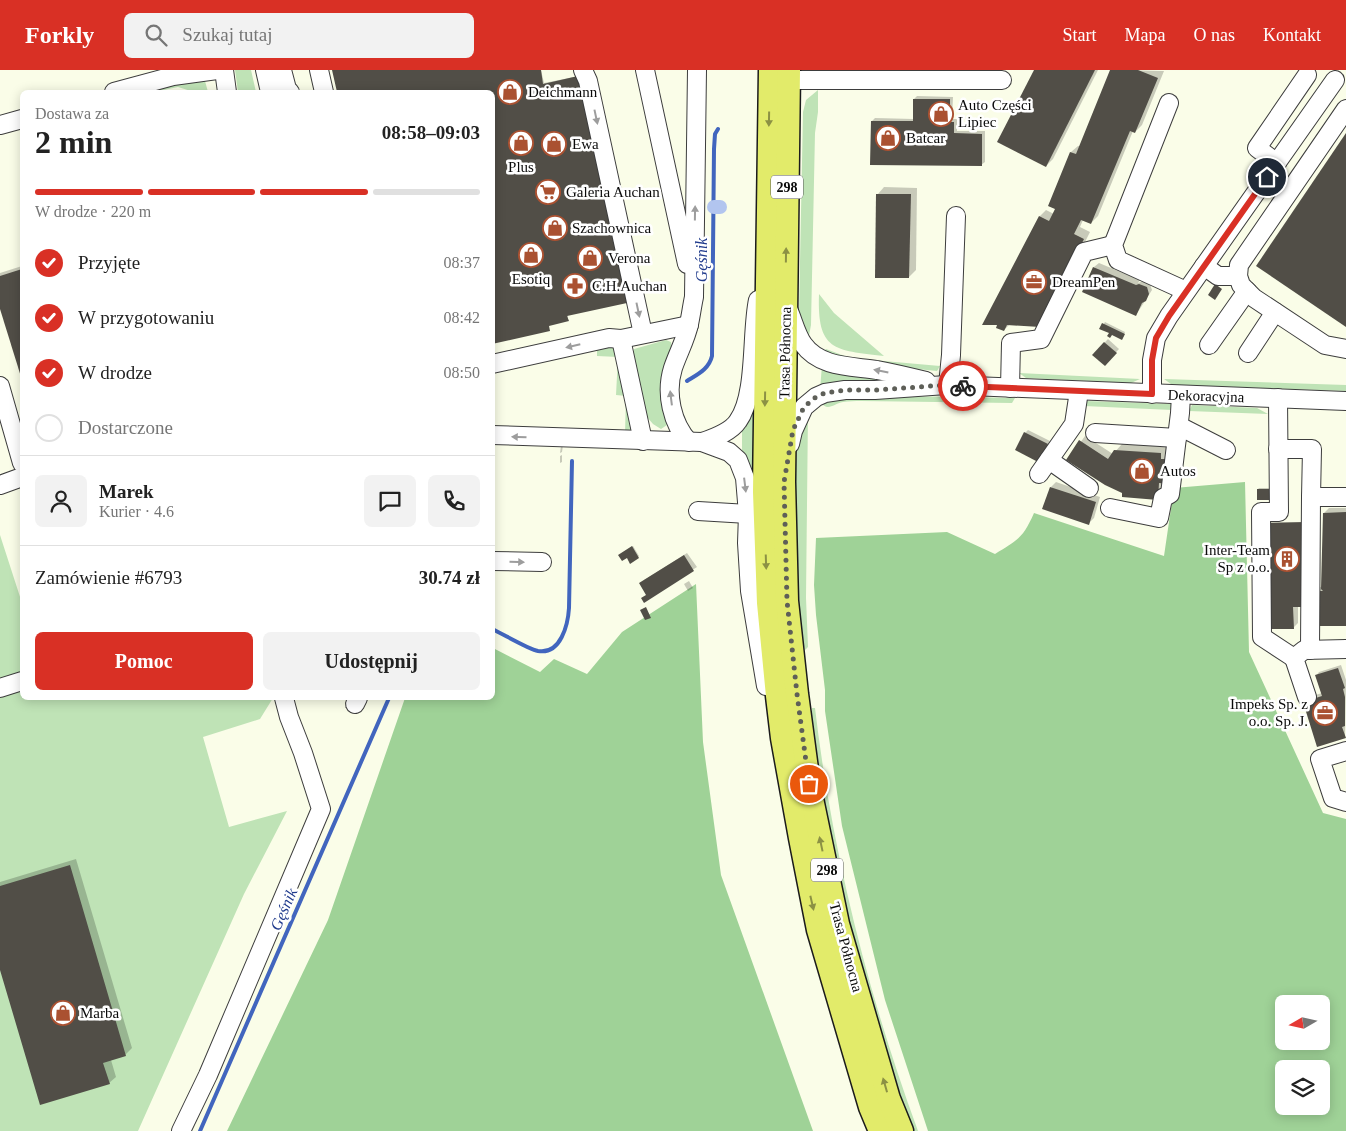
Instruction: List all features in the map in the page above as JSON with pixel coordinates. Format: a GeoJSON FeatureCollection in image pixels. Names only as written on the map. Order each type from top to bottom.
{"type":"FeatureCollection","features":[{"type":"Feature","properties":{"kind":"main road","name":"Trasa Północna"},"geometry":{"type":"LineString","coordinates":[[783,73],[766,263],[764,492],[768,603],[782,738],[808,886],[818,930],[870,1107],[880,1131]]}},
{"type":"Feature","properties":{"kind":"main road","name":"Trasa Północna"},"geometry":{"type":"LineString","coordinates":[[783,73],[786,303],[784,482],[787,601],[797,694],[809,784],[838,924],[890,1100],[902,1131]]}},
{"type":"Feature","properties":{"kind":"street"},"geometry":{"type":"LineString","coordinates":[[121,90],[173,76],[217,70]]}},
{"type":"Feature","properties":{"kind":"street"},"geometry":{"type":"LineString","coordinates":[[224,70],[227,90]]}},
{"type":"Feature","properties":{"kind":"street"},"geometry":{"type":"LineString","coordinates":[[265,70],[270,90]]}},
{"type":"Feature","properties":{"kind":"street"},"geometry":{"type":"LineString","coordinates":[[282,70],[288,90]]}},
{"type":"Feature","properties":{"kind":"street"},"geometry":{"type":"LineString","coordinates":[[319,70],[324,90]]}},
{"type":"Feature","properties":{"kind":"street"},"geometry":{"type":"LineString","coordinates":[[583,70],[588,82],[644,334]]}},
{"type":"Feature","properties":{"kind":"street"},"geometry":{"type":"LineString","coordinates":[[645,70],[694,297]]}},
{"type":"Feature","properties":{"kind":"street"},"geometry":{"type":"LineString","coordinates":[[697,70],[694,297],[689,324],[672,370],[670,392],[673,414],[681,434],[696,442],[729,452],[738,460]]}},
{"type":"Feature","properties":{"kind":"street"},"geometry":{"type":"LineString","coordinates":[[783,73],[1002,80]]}},
{"type":"Feature","properties":{"kind":"street"},"geometry":{"type":"LineString","coordinates":[[1277,162],[1257,148],[1307,75]]}},
{"type":"Feature","properties":{"kind":"street"},"geometry":{"type":"LineString","coordinates":[[1152,394],[1152,360],[1156,338],[1186,291],[1335,80]]}},
{"type":"Feature","properties":{"kind":"street"},"geometry":{"type":"LineString","coordinates":[[1169,103],[1113,245],[1118,260],[1186,291]]}},
{"type":"Feature","properties":{"kind":"street"},"geometry":{"type":"LineString","coordinates":[[1346,109],[1238,266],[1238,276],[1241,285],[1247,292],[1325,345],[1346,349]]}},
{"type":"Feature","properties":{"kind":"street"},"geometry":{"type":"LineString","coordinates":[[0,125],[20,120]]}},
{"type":"Feature","properties":{"kind":"street"},"geometry":{"type":"LineString","coordinates":[[947,385],[951,355],[956,216]]}},
{"type":"Feature","properties":{"kind":"street"},"geometry":{"type":"LineString","coordinates":[[1010,388],[1011,343],[1041,339],[1084,252],[1113,245]]}},
{"type":"Feature","properties":{"kind":"street"},"geometry":{"type":"LineString","coordinates":[[766,263],[756,308],[754,348],[748,390],[744,409],[738,423],[738,460],[744,478],[748,514],[747,543],[750,591],[756,633],[769,700],[782,738]]}},
{"type":"Feature","properties":{"kind":"street"},"geometry":{"type":"LineString","coordinates":[[1204,266],[1218,276],[1238,276]]}},
{"type":"Feature","properties":{"kind":"street"},"geometry":{"type":"LineString","coordinates":[[1209,345],[1247,292]]}},
{"type":"Feature","properties":{"kind":"street","name":"Dekoracyjna"},"geometry":{"type":"LineString","coordinates":[[786,303],[803,344],[814,355],[846,367],[876,370],[947,385]]}},
{"type":"Feature","properties":{"kind":"street"},"geometry":{"type":"LineString","coordinates":[[1248,353],[1275,312]]}},
{"type":"Feature","properties":{"kind":"street"},"geometry":{"type":"LineString","coordinates":[[495,363],[609,338],[621,339],[689,324]]}},
{"type":"Feature","properties":{"kind":"street"},"geometry":{"type":"LineString","coordinates":[[621,339],[643,440]]}},
{"type":"Feature","properties":{"kind":"street","name":"Dekoracyjna"},"geometry":{"type":"LineString","coordinates":[[784,482],[793,430],[804,407],[816,397],[825,393],[845,390],[876,390],[947,385],[1346,401]]}},
{"type":"Feature","properties":{"kind":"street"},"geometry":{"type":"LineString","coordinates":[[0,386],[20,456]]}},
{"type":"Feature","properties":{"kind":"street"},"geometry":{"type":"LineString","coordinates":[[1079,391],[1074,424],[1044,467],[1089,488]]}},
{"type":"Feature","properties":{"kind":"street"},"geometry":{"type":"LineString","coordinates":[[1110,508],[1159,518],[1163,498],[1170,494],[1181,395]]}},
{"type":"Feature","properties":{"kind":"street"},"geometry":{"type":"LineString","coordinates":[[1278,398],[1279,512],[1261,512],[1262,637],[1294,658],[1307,697]]}},
{"type":"Feature","properties":{"kind":"street"},"geometry":{"type":"LineString","coordinates":[[495,436],[696,442],[719,436],[738,423]]}},
{"type":"Feature","properties":{"kind":"street"},"geometry":{"type":"LineString","coordinates":[[1096,433],[1178,432],[1226,450]]}},
{"type":"Feature","properties":{"kind":"street"},"geometry":{"type":"LineString","coordinates":[[1278,449],[1312,449],[1310,650]]}},
{"type":"Feature","properties":{"kind":"street"},"geometry":{"type":"LineString","coordinates":[[0,485],[20,478]]}},
{"type":"Feature","properties":{"kind":"street"},"geometry":{"type":"LineString","coordinates":[[1311,497],[1346,496]]}},
{"type":"Feature","properties":{"kind":"street"},"geometry":{"type":"LineString","coordinates":[[698,511],[748,514]]}},
{"type":"Feature","properties":{"kind":"street"},"geometry":{"type":"LineString","coordinates":[[495,561],[542,562]]}},
{"type":"Feature","properties":{"kind":"street"},"geometry":{"type":"LineString","coordinates":[[1294,658],[1304,650],[1346,649]]}},
{"type":"Feature","properties":{"kind":"street"},"geometry":{"type":"LineString","coordinates":[[0,688],[20,682]]}},
{"type":"Feature","properties":{"kind":"street"},"geometry":{"type":"LineString","coordinates":[[180,1131],[208,1074],[321,809],[285,700]]}},
{"type":"Feature","properties":{"kind":"street"},"geometry":{"type":"LineString","coordinates":[[1346,751],[1320,759],[1333,798],[1346,802]]}},
{"type":"Feature","properties":{"kind":"green space"},"geometry":{"type":"Polygon","coordinates":[[[235,70],[251,70],[256,90],[238,90],[235,70]]]}},
{"type":"Feature","properties":{"kind":"green space"},"geometry":{"type":"Polygon","coordinates":[[[202,80],[205,81],[207,90],[188,90],[178,87],[153,90],[179,83],[202,80]]]}},
{"type":"Feature","properties":{"kind":"green space"},"geometry":{"type":"Polygon","coordinates":[[[818,90],[818,112],[815,133],[811,325],[808,341],[799,312],[803,112],[806,100],[818,90]]]}},
{"type":"Feature","properties":{"kind":"green space"},"geometry":{"type":"Polygon","coordinates":[[[819,294],[834,313],[884,356],[852,352],[832,344],[821,327],[819,294]]]}},
{"type":"Feature","properties":{"kind":"green space"},"geometry":{"type":"Polygon","coordinates":[[[666,340],[671,342],[662,387],[667,425],[661,429],[647,417],[633,353],[634,349],[666,340]]]}},
{"type":"Feature","properties":{"kind":"green space"},"geometry":{"type":"Polygon","coordinates":[[[608,343],[616,345],[620,351],[635,422],[633,430],[625,434],[626,396],[616,395],[618,357],[597,356],[597,346],[608,343]]]}},
{"type":"Feature","properties":{"kind":"green space"},"geometry":{"type":"Polygon","coordinates":[[[826,349],[850,358],[940,366],[937,371],[866,364],[823,352],[826,349]]]}},
{"type":"Feature","properties":{"kind":"green space"},"geometry":{"type":"Polygon","coordinates":[[[822,365],[884,376],[887,382],[820,390],[822,365]]]}},
{"type":"Feature","properties":{"kind":"green space"},"geometry":{"type":"Polygon","coordinates":[[[1019,373],[1140,379],[1131,383],[1026,378],[1019,373]]]}},
{"type":"Feature","properties":{"kind":"green space"},"geometry":{"type":"Polygon","coordinates":[[[1164,379],[1346,385],[1346,391],[1177,385],[1171,384],[1164,379]]]}},
{"type":"Feature","properties":{"kind":"green space"},"geometry":{"type":"Polygon","coordinates":[[[758,389],[758,522],[742,450],[742,427],[758,389]]]}},
{"type":"Feature","properties":{"kind":"green space"},"geometry":{"type":"Polygon","coordinates":[[[839,395],[1015,398],[1012,403],[854,401],[828,407],[820,402],[839,395]]]}},
{"type":"Feature","properties":{"kind":"green space"},"geometry":{"type":"Polygon","coordinates":[[[1086,401],[1171,404],[1172,410],[1084,406],[1086,401]]]}},
{"type":"Feature","properties":{"kind":"green space"},"geometry":{"type":"Polygon","coordinates":[[[1192,405],[1257,408],[1268,414],[1189,411],[1192,405]]]}},
{"type":"Feature","properties":{"kind":"green space"},"geometry":{"type":"Polygon","coordinates":[[[808,411],[806,598],[808,647],[805,650],[795,589],[796,463],[797,447],[808,411]]]}},
{"type":"Feature","properties":{"kind":"green space"},"geometry":{"type":"Polygon","coordinates":[[[1245,482],[1249,652],[1323,813],[1346,819],[1346,1131],[928,1131],[885,1000],[842,826],[825,711],[825,690],[816,615],[814,585],[816,538],[947,532],[995,554],[1019,538],[1034,513],[1164,556],[1174,488],[1245,482]]]}},
{"type":"Feature","properties":{"kind":"green space"},"geometry":{"type":"Polygon","coordinates":[[[0,535],[20,597],[20,700],[272,700],[260,719],[203,737],[229,827],[287,811],[244,894],[138,1131],[0,1131],[0,535]]]}},
{"type":"Feature","properties":{"kind":"green space"},"geometry":{"type":"Polygon","coordinates":[[[696,584],[703,742],[721,875],[813,1131],[227,1131],[328,920],[404,700],[495,700],[495,649],[540,672],[554,659],[587,674],[622,632],[696,584]]]}},
{"type":"Feature","properties":{"kind":"green space"},"geometry":{"type":"Polygon","coordinates":[[[812,708],[815,708],[831,816],[854,923],[883,1028],[918,1131],[908,1131],[834,875],[812,732],[812,708]]]}},
{"type":"Feature","properties":{"kind":"building","name":"Galeria Auchan"},"geometry":{"type":"Polygon","coordinates":[[[332,70],[541,70],[543,84],[578,76],[627,303],[567,316],[569,321],[549,326],[550,331],[495,343],[495,90],[337,90],[332,70]]]}},
{"type":"Feature","properties":{"kind":"building"},"geometry":{"type":"Polygon","coordinates":[[[1034,70],[1095,70],[1046,167],[997,142],[1034,70]]]}},
{"type":"Feature","properties":{"kind":"building"},"geometry":{"type":"Polygon","coordinates":[[[1110,70],[1138,70],[1158,78],[1135,133],[1130,131],[1091,224],[1081,220],[1074,234],[1084,239],[1040,327],[1007,325],[1004,331],[996,328],[997,325],[982,325],[1039,216],[1049,221],[1055,209],[1048,206],[1070,152],[1076,154],[1110,70]]]}},
{"type":"Feature","properties":{"kind":"building"},"geometry":{"type":"Polygon","coordinates":[[[913,99],[950,99],[950,122],[954,122],[954,133],[982,134],[982,166],[870,165],[871,121],[913,121],[913,99]]]}},
{"type":"Feature","properties":{"kind":"building"},"geometry":{"type":"Polygon","coordinates":[[[1346,133],[1346,327],[1256,266],[1346,133]]]}},
{"type":"Feature","properties":{"kind":"building"},"geometry":{"type":"Polygon","coordinates":[[[876,194],[911,194],[909,278],[875,278],[876,194]]]}},
{"type":"Feature","properties":{"kind":"building"},"geometry":{"type":"Polygon","coordinates":[[[1093,267],[1136,285],[1139,284],[1147,287],[1149,294],[1136,316],[1082,292],[1093,267]]]}},
{"type":"Feature","properties":{"kind":"building"},"geometry":{"type":"Polygon","coordinates":[[[20,270],[20,374],[0,309],[0,276],[20,270]]]}},
{"type":"Feature","properties":{"kind":"building"},"geometry":{"type":"Polygon","coordinates":[[[1215,284],[1222,289],[1215,300],[1208,295],[1215,284]]]}},
{"type":"Feature","properties":{"kind":"building"},"geometry":{"type":"Polygon","coordinates":[[[1102,323],[1125,334],[1122,340],[1112,335],[1110,338],[1107,336],[1109,333],[1099,329],[1102,323]]]}},
{"type":"Feature","properties":{"kind":"building"},"geometry":{"type":"Polygon","coordinates":[[[1104,342],[1117,353],[1105,366],[1092,355],[1104,342]]]}},
{"type":"Feature","properties":{"kind":"building"},"geometry":{"type":"Polygon","coordinates":[[[1024,432],[1048,444],[1038,462],[1015,450],[1024,432]]]}},
{"type":"Feature","properties":{"kind":"building"},"geometry":{"type":"Polygon","coordinates":[[[1079,440],[1108,459],[1114,450],[1161,453],[1161,459],[1169,459],[1168,484],[1159,483],[1158,500],[1122,497],[1122,493],[1105,485],[1066,460],[1079,440]]]}},
{"type":"Feature","properties":{"kind":"building"},"geometry":{"type":"Polygon","coordinates":[[[1050,487],[1096,502],[1089,525],[1042,509],[1050,487]]]}},
{"type":"Feature","properties":{"kind":"building"},"geometry":{"type":"Polygon","coordinates":[[[1257,489],[1269,489],[1269,500],[1257,500],[1257,489]]]}},
{"type":"Feature","properties":{"kind":"building"},"geometry":{"type":"Polygon","coordinates":[[[1346,512],[1346,626],[1314,626],[1314,591],[1323,591],[1321,589],[1323,513],[1346,512]]]}},
{"type":"Feature","properties":{"kind":"building","name":"Inter-Team Sp z o.o."},"geometry":{"type":"Polygon","coordinates":[[[1306,522],[1304,607],[1293,607],[1294,629],[1267,629],[1266,523],[1306,522]]]}},
{"type":"Feature","properties":{"kind":"building"},"geometry":{"type":"Polygon","coordinates":[[[632,546],[639,558],[630,564],[627,558],[622,561],[618,555],[632,546]]]}},
{"type":"Feature","properties":{"kind":"building"},"geometry":{"type":"Polygon","coordinates":[[[684,555],[694,571],[644,603],[641,598],[646,595],[639,583],[684,555]]]}},
{"type":"Feature","properties":{"kind":"building"},"geometry":{"type":"Polygon","coordinates":[[[646,607],[651,618],[645,620],[640,610],[646,607]]]}},
{"type":"Feature","properties":{"kind":"building"},"geometry":{"type":"Polygon","coordinates":[[[1338,668],[1345,688],[1343,689],[1345,697],[1345,726],[1342,727],[1346,738],[1317,747],[1303,702],[1322,696],[1315,675],[1338,668]]]}},
{"type":"Feature","properties":{"kind":"building","name":"Marba"},"geometry":{"type":"Polygon","coordinates":[[[70,865],[126,1056],[103,1063],[110,1084],[40,1105],[0,970],[0,886],[70,865]]]}},
{"type":"Feature","properties":{"kind":"waterway","name":"Gęśnik"},"geometry":{"type":"LineString","coordinates":[[687,381],[706,368],[712,356],[714,149],[715,134],[718,129]]}},
{"type":"Feature","properties":{"kind":"waterway","name":"Gęśnik"},"geometry":{"type":"LineString","coordinates":[[714,207],[720,207]]}},
{"type":"Feature","properties":{"kind":"waterway","name":"Gęśnik"},"geometry":{"type":"LineString","coordinates":[[495,630],[538,651],[546,651],[552,648],[562,637],[569,608],[572,461]]}},
{"type":"Feature","properties":{"kind":"waterway","name":"Gęśnik"},"geometry":{"type":"LineString","coordinates":[[200,1131],[388,700]]}},
{"type":"Feature","properties":{"kind":"way so far"},"geometry":{"type":"LineString","coordinates":[[809,784],[787,601],[784,482],[793,430],[804,407],[810,401],[825,393],[845,390],[876,390],[946,385],[963,386]]}},
{"type":"Feature","properties":{"kind":"place","name":"Deichmann"},"geometry":{"type":"Point","coordinates":[510,92]}},
{"type":"Feature","properties":{"kind":"place","name":"Auto Części Lipiec"},"geometry":{"type":"Point","coordinates":[941,114]}},
{"type":"Feature","properties":{"kind":"place","name":"Batcar"},"geometry":{"type":"Point","coordinates":[888,138]}},
{"type":"Feature","properties":{"kind":"place","name":"Plus"},"geometry":{"type":"Point","coordinates":[521,143]}},
{"type":"Feature","properties":{"kind":"place","name":"Ewa"},"geometry":{"type":"Point","coordinates":[554,144]}},
{"type":"Feature","properties":{"kind":"place","name":"Galeria Auchan"},"geometry":{"type":"Point","coordinates":[548,192]}},
{"type":"Feature","properties":{"kind":"place","name":"Szachownica"},"geometry":{"type":"Point","coordinates":[555,228]}},
{"type":"Feature","properties":{"kind":"place","name":"Esotiq"},"geometry":{"type":"Point","coordinates":[531,255]}},
{"type":"Feature","properties":{"kind":"place","name":"Verona"},"geometry":{"type":"Point","coordinates":[590,258]}},
{"type":"Feature","properties":{"kind":"place","name":"DreamPen"},"geometry":{"type":"Point","coordinates":[1034,282]}},
{"type":"Feature","properties":{"kind":"place","name":"C.H.Auchan"},"geometry":{"type":"Point","coordinates":[575,286]}},
{"type":"Feature","properties":{"kind":"place","name":"Autos"},"geometry":{"type":"Point","coordinates":[1142,471]}},
{"type":"Feature","properties":{"kind":"place","name":"Inter-Team Sp z o.o."},"geometry":{"type":"Point","coordinates":[1287,559]}},
{"type":"Feature","properties":{"kind":"place","name":"Impeks Sp. z o.o. Sp. J."},"geometry":{"type":"Point","coordinates":[1325,713]}},
{"type":"Feature","properties":{"kind":"place","name":"Marba"},"geometry":{"type":"Point","coordinates":[63,1013]}},
{"type":"Feature","properties":{"kind":"route"},"geometry":{"type":"LineString","coordinates":[[963,386],[1152,394],[1152,360],[1156,338],[1169,316],[1267,177]]}}]}
